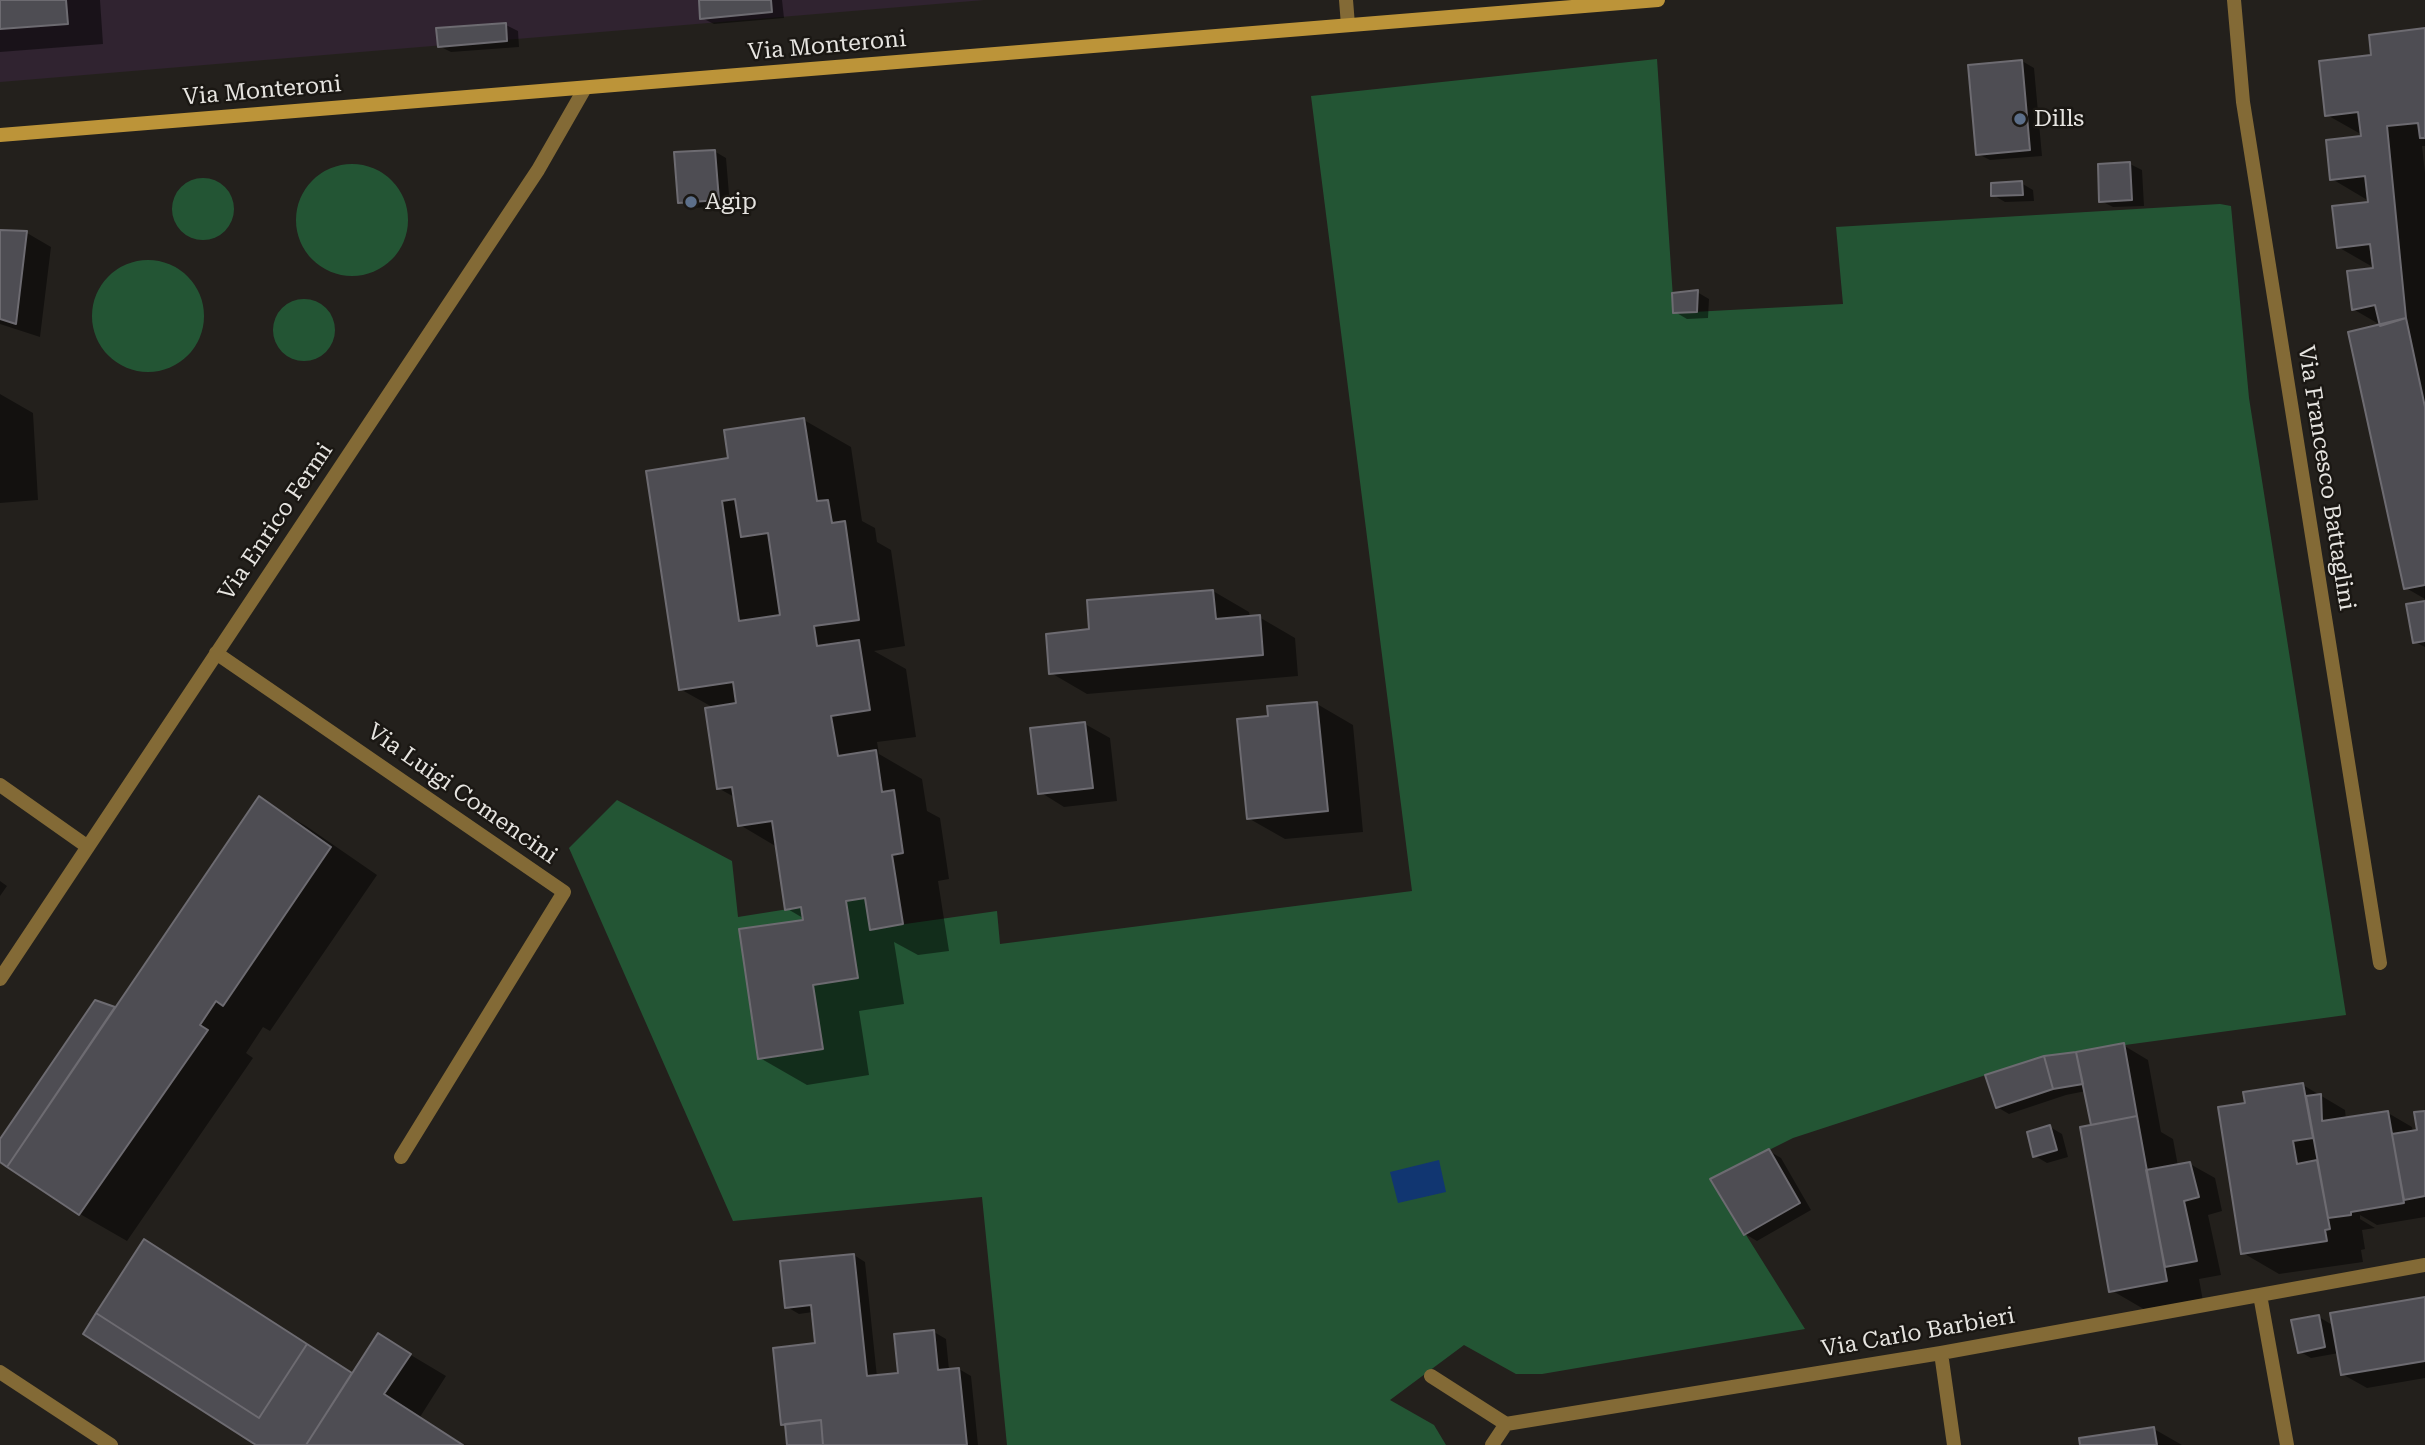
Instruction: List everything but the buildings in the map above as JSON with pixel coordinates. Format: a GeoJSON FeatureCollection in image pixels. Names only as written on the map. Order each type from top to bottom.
{"type":"FeatureCollection","features":[{"type":"Feature","properties":{"kind":"main road","name":"Via Monteroni"},"geometry":{"type":"LineString","coordinates":[[0,135],[1658,0]]}},
{"type":"Feature","properties":{"kind":"street"},"geometry":{"type":"LineString","coordinates":[[1346,0],[1348,25]]}},
{"type":"Feature","properties":{"kind":"street","name":"Via Francesco Battaglini"},"geometry":{"type":"LineString","coordinates":[[2234,0],[2243,102],[2380,963]]}},
{"type":"Feature","properties":{"kind":"street","name":"Via Enrico Fermi"},"geometry":{"type":"LineString","coordinates":[[0,979],[538,170],[585,88]]}},
{"type":"Feature","properties":{"kind":"street","name":"Via Luigi Comencini"},"geometry":{"type":"LineString","coordinates":[[216,653],[564,892],[401,1157]]}},
{"type":"Feature","properties":{"kind":"street"},"geometry":{"type":"LineString","coordinates":[[0,785],[88,847]]}},
{"type":"Feature","properties":{"kind":"street","name":"Via Carlo Barbieri"},"geometry":{"type":"LineString","coordinates":[[1506,1424],[1941,1353],[2425,1265]]}},
{"type":"Feature","properties":{"kind":"street"},"geometry":{"type":"LineString","coordinates":[[2260,1295],[2287,1445]]}},
{"type":"Feature","properties":{"kind":"street"},"geometry":{"type":"LineString","coordinates":[[1941,1353],[1954,1445]]}},
{"type":"Feature","properties":{"kind":"street"},"geometry":{"type":"LineString","coordinates":[[0,1372],[111,1445]]}},
{"type":"Feature","properties":{"kind":"street"},"geometry":{"type":"LineString","coordinates":[[1431,1376],[1506,1424],[1492,1445]]}},
{"type":"Feature","properties":{"kind":"shaded area"},"geometry":{"type":"Polygon","coordinates":[[[0,0],[984,0],[0,82],[0,0]]]}},
{"type":"Feature","properties":{"kind":"green space"},"geometry":{"type":"Polygon","coordinates":[[[1657,59],[1674,313],[1843,304],[1836,227],[2220,204],[2231,206],[2249,398],[2346,1015],[2044,1056],[1793,1138],[1711,1179],[1805,1329],[1542,1374],[1516,1374],[1464,1345],[1390,1400],[1434,1425],[1446,1445],[1007,1445],[982,1197],[733,1221],[569,848],[617,800],[732,861],[738,917],[801,907],[803,920],[739,929],[823,1049],[813,985],[857,978],[846,901],[865,898],[870,929],[997,911],[1000,944],[1412,891],[1311,96],[1657,59]]]}},
{"type":"Feature","properties":{"kind":"green space"},"geometry":{"type":"Polygon","coordinates":[[[352,164],[373,168],[392,180],[404,199],[408,220],[404,241],[392,260],[373,272],[352,276],[331,272],[312,260],[300,241],[296,220],[300,199],[312,180],[331,168],[352,164]]]}},
{"type":"Feature","properties":{"kind":"green space"},"geometry":{"type":"Polygon","coordinates":[[[203,178],[215,180],[225,187],[232,197],[232,221],[225,231],[215,238],[203,240],[191,238],[181,231],[174,221],[172,209],[174,197],[181,187],[191,180],[203,178]]]}},
{"type":"Feature","properties":{"kind":"green space"},"geometry":{"type":"Polygon","coordinates":[[[148,260],[169,264],[188,276],[200,295],[204,316],[200,337],[188,356],[169,368],[148,372],[127,368],[108,356],[96,337],[92,316],[96,295],[108,276],[127,264],[148,260]]]}},
{"type":"Feature","properties":{"kind":"green space"},"geometry":{"type":"Polygon","coordinates":[[[298,299],[310,299],[326,308],[333,318],[333,342],[326,352],[310,361],[298,361],[287,356],[278,347],[273,336],[273,324],[278,313],[287,304],[298,299]]]}},
{"type":"Feature","properties":{"kind":"water"},"geometry":{"type":"Polygon","coordinates":[[[1439,1160],[1446,1192],[1398,1203],[1390,1172],[1439,1160]]]}},
{"type":"Feature","properties":{"kind":"place","name":"Dills"},"geometry":{"type":"Point","coordinates":[2020,119]}},
{"type":"Feature","properties":{"kind":"place","name":"Agip"},"geometry":{"type":"Point","coordinates":[691,202]}}]}
